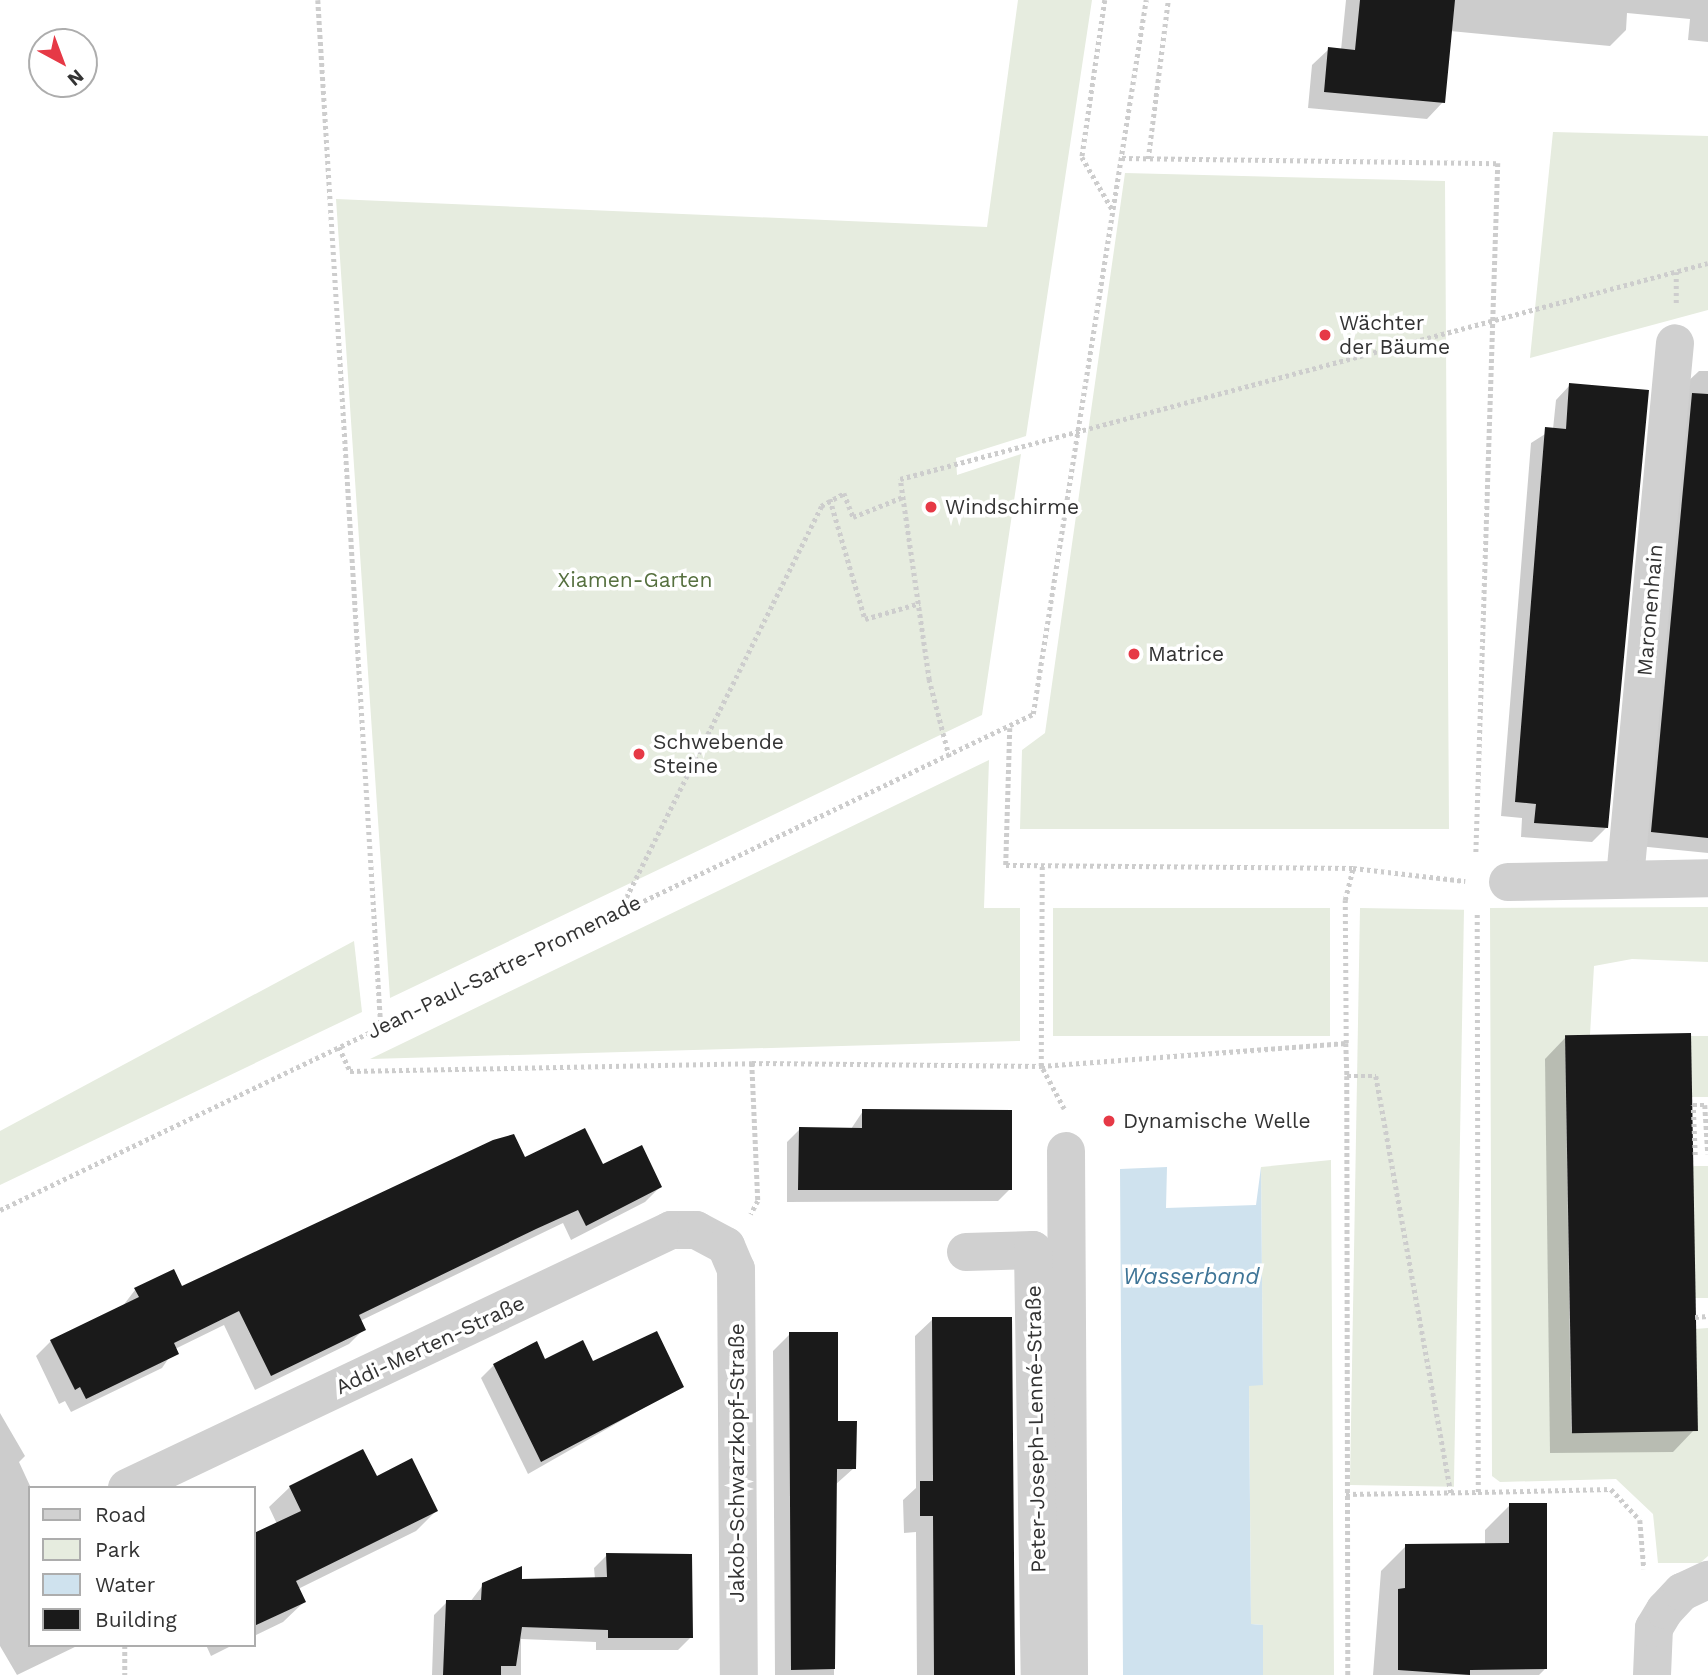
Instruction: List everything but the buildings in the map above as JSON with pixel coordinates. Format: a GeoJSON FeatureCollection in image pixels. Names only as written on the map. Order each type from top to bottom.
{"type":"FeatureCollection","features":[{"type":"Feature","properties":{"kind":"street","name":"Maronenhain"},"geometry":{"type":"LineString","coordinates":[[1625,878],[1675,343]]}},
{"type":"Feature","properties":{"kind":"street"},"geometry":{"type":"LineString","coordinates":[[1484,884],[1625,878],[1708,878]]}},
{"type":"Feature","properties":{"kind":"street"},"geometry":{"type":"LineString","coordinates":[[1066,1151],[1069,1675]]}},
{"type":"Feature","properties":{"kind":"street","name":"Addi-Merten-Straße"},"geometry":{"type":"LineString","coordinates":[[131,1486],[671,1230],[712,1235],[731,1252]]}},
{"type":"Feature","properties":{"kind":"street","name":"Peter-Joseph-Lenné-Straße"},"geometry":{"type":"LineString","coordinates":[[966,1252],[1033,1250],[1040,1675]]}},
{"type":"Feature","properties":{"kind":"street","name":"Jakob-Schwarzkopf-Straße"},"geometry":{"type":"LineString","coordinates":[[731,1252],[736,1269],[739,1675]]}},
{"type":"Feature","properties":{"kind":"street"},"geometry":{"type":"LineString","coordinates":[[1652,1675],[1654,1628],[1665,1610],[1682,1592],[1708,1580]]}},
{"type":"Feature","properties":{"kind":"path"},"geometry":{"type":"LineString","coordinates":[[318,0],[381,1026]]}},
{"type":"Feature","properties":{"kind":"path"},"geometry":{"type":"LineString","coordinates":[[1105,0],[1082,157],[1112,210]]}},
{"type":"Feature","properties":{"kind":"path","name":"Jean-Paul-Sartre-Promenade"},"geometry":{"type":"LineString","coordinates":[[0,1210],[619,912],[1010,728],[1033,714],[1081,436],[1112,210],[1146,0]]}},
{"type":"Feature","properties":{"kind":"path"},"geometry":{"type":"LineString","coordinates":[[1148,159],[1168,0]]}},
{"type":"Feature","properties":{"kind":"path"},"geometry":{"type":"LineString","coordinates":[[1122,158],[1498,163],[1491,325],[1478,1492]]}},
{"type":"Feature","properties":{"kind":"path"},"geometry":{"type":"LineString","coordinates":[[949,757],[929,680],[900,479],[1081,436],[1708,264]]}},
{"type":"Feature","properties":{"kind":"path"},"geometry":{"type":"LineString","coordinates":[[619,912],[830,499],[845,493],[853,517],[903,497]]}},
{"type":"Feature","properties":{"kind":"path"},"geometry":{"type":"LineString","coordinates":[[830,499],[865,619],[920,603]]}},
{"type":"Feature","properties":{"kind":"path"},"geometry":{"type":"LineString","coordinates":[[1010,728],[1006,865],[1353,868],[1484,884]]}},
{"type":"Feature","properties":{"kind":"path"},"geometry":{"type":"LineString","coordinates":[[1042,864],[1041,1066],[1063,1106],[1066,1151]]}},
{"type":"Feature","properties":{"kind":"path"},"geometry":{"type":"LineString","coordinates":[[1348,1675],[1345,900],[1353,868]]}},
{"type":"Feature","properties":{"kind":"path"},"geometry":{"type":"LineString","coordinates":[[339,1047],[350,1071],[752,1063],[1041,1066],[1346,1043]]}},
{"type":"Feature","properties":{"kind":"path"},"geometry":{"type":"LineString","coordinates":[[731,1252],[758,1201],[752,1063]]}},
{"type":"Feature","properties":{"kind":"path"},"geometry":{"type":"LineString","coordinates":[[1347,1076],[1376,1076],[1451,1494]]}},
{"type":"Feature","properties":{"kind":"path"},"geometry":{"type":"LineString","coordinates":[[1693,1105],[1705,1105],[1708,1154],[1694,1156],[1693,1105]]}},
{"type":"Feature","properties":{"kind":"path"},"geometry":{"type":"LineString","coordinates":[[1695,1317],[1708,1316]]}},
{"type":"Feature","properties":{"kind":"path"},"geometry":{"type":"LineString","coordinates":[[1346,1494],[1611,1489],[1640,1520],[1639,1560],[1665,1610]]}},
{"type":"Feature","properties":{"kind":"path"},"geometry":{"type":"LineString","coordinates":[[125,1647],[125,1675]]}},
{"type":"Feature","properties":{"kind":"green space","name":"Xiamen-Garten"},"geometry":{"type":"Polygon","coordinates":[[[1018,0],[1092,0],[1026,436],[956,458],[957,475],[1021,454],[982,715],[390,998],[336,199],[987,227],[1018,0]]]}},
{"type":"Feature","properties":{"kind":"green space"},"geometry":{"type":"Polygon","coordinates":[[[1553,132],[1708,136],[1708,310],[1530,358],[1553,132]]]}},
{"type":"Feature","properties":{"kind":"green space"},"geometry":{"type":"Polygon","coordinates":[[[1125,173],[1445,181],[1449,829],[1020,829],[1022,750],[1045,733],[1125,173]]]}},
{"type":"Feature","properties":{"kind":"green space"},"geometry":{"type":"Polygon","coordinates":[[[989,760],[984,908],[1020,908],[1020,1041],[370,1059],[989,760]]]}},
{"type":"Feature","properties":{"kind":"green space"},"geometry":{"type":"Polygon","coordinates":[[[1708,907],[1708,962],[1632,959],[1594,966],[1590,1035],[1565,1036],[1571,1432],[1695,1329],[1708,1328],[1708,1556],[1700,1563],[1658,1563],[1653,1514],[1616,1479],[1500,1482],[1492,1476],[1490,908],[1708,907]]]}},
{"type":"Feature","properties":{"kind":"green space"},"geometry":{"type":"Polygon","coordinates":[[[1053,908],[1330,908],[1330,1036],[1053,1036],[1053,908]]]}},
{"type":"Feature","properties":{"kind":"green space"},"geometry":{"type":"Polygon","coordinates":[[[1360,908],[1464,910],[1454,1487],[1350,1485],[1360,908]]]}},
{"type":"Feature","properties":{"kind":"green space"},"geometry":{"type":"Polygon","coordinates":[[[354,941],[362,1012],[0,1185],[0,1131],[354,941]]]}},
{"type":"Feature","properties":{"kind":"green space"},"geometry":{"type":"Polygon","coordinates":[[[1691,1036],[1708,1036],[1708,1097],[1691,1097],[1691,1036]]]}},
{"type":"Feature","properties":{"kind":"green space"},"geometry":{"type":"Polygon","coordinates":[[[1331,1160],[1334,1675],[1263,1675],[1263,1625],[1251,1624],[1249,1385],[1263,1385],[1261,1167],[1331,1160]]]}},
{"type":"Feature","properties":{"kind":"green space"},"geometry":{"type":"Polygon","coordinates":[[[1692,1166],[1708,1166],[1708,1298],[1692,1298],[1692,1166]]]}},
{"type":"Feature","properties":{"kind":"water","name":"Wasserband"},"geometry":{"type":"Polygon","coordinates":[[[1167,1167],[1166,1208],[1256,1205],[1261,1167],[1263,1385],[1249,1386],[1251,1624],[1263,1625],[1263,1675],[1123,1675],[1120,1169],[1167,1167]]]}},
{"type":"Feature","properties":{"kind":"place","name":"Wächter der Bäume"},"geometry":{"type":"Point","coordinates":[1325,335]}},
{"type":"Feature","properties":{"kind":"place","name":"Windschirme"},"geometry":{"type":"Point","coordinates":[931,507]}},
{"type":"Feature","properties":{"kind":"place","name":"Matrice"},"geometry":{"type":"Point","coordinates":[1134,654]}},
{"type":"Feature","properties":{"kind":"place","name":"Schwebende Steine"},"geometry":{"type":"Point","coordinates":[639,754]}},
{"type":"Feature","properties":{"kind":"place","name":"Dynamische Welle"},"geometry":{"type":"Point","coordinates":[1109,1121]}}]}
